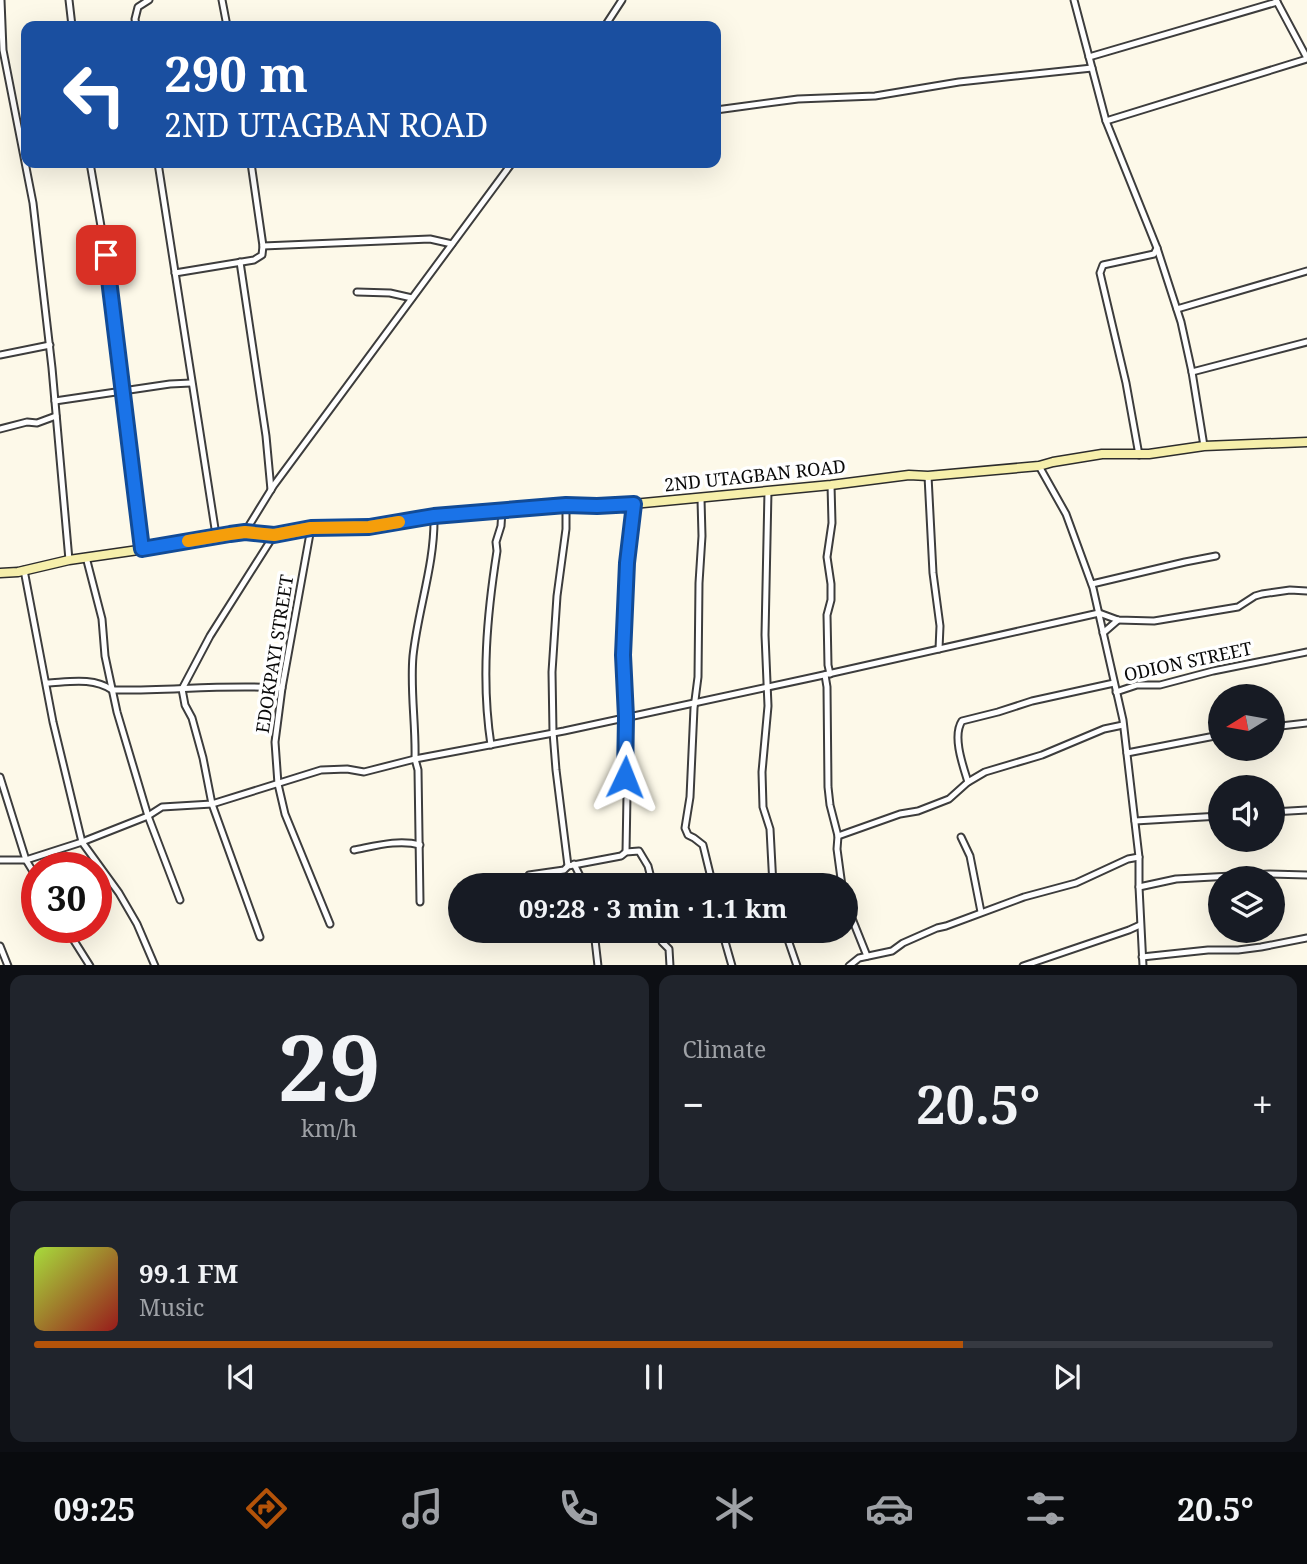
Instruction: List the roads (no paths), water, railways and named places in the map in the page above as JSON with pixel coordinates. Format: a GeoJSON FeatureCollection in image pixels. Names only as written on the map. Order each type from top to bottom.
{"type":"FeatureCollection","features":[{"type":"Feature","properties":{"kind":"street"},"geometry":{"type":"LineString","coordinates":[[1,0],[3,50],[21,142]]}},
{"type":"Feature","properties":{"kind":"street"},"geometry":{"type":"LineString","coordinates":[[69,0],[71,21]]}},
{"type":"Feature","properties":{"kind":"street"},"geometry":{"type":"LineString","coordinates":[[135,21],[138,7],[149,0]]}},
{"type":"Feature","properties":{"kind":"street"},"geometry":{"type":"LineString","coordinates":[[222,0],[226,21]]}},
{"type":"Feature","properties":{"kind":"street"},"geometry":{"type":"LineString","coordinates":[[608,21],[622,0]]}},
{"type":"Feature","properties":{"kind":"street"},"geometry":{"type":"LineString","coordinates":[[1074,0],[1106,121],[1157,248],[1177,309],[1192,372],[1203,446]]}},
{"type":"Feature","properties":{"kind":"street"},"geometry":{"type":"LineString","coordinates":[[1089,57],[1277,1],[1307,58],[1106,121]]}},
{"type":"Feature","properties":{"kind":"street"},"geometry":{"type":"LineString","coordinates":[[721,109],[798,99],[875,96],[958,82],[1092,68]]}},
{"type":"Feature","properties":{"kind":"street"},"geometry":{"type":"LineString","coordinates":[[26,168],[33,203],[50,345],[69,560]]}},
{"type":"Feature","properties":{"kind":"street"},"geometry":{"type":"LineString","coordinates":[[91,168],[106,255],[142,549]]}},
{"type":"Feature","properties":{"kind":"street"},"geometry":{"type":"LineString","coordinates":[[159,168],[216,535]]}},
{"type":"Feature","properties":{"kind":"street"},"geometry":{"type":"LineString","coordinates":[[175,272],[254,260],[262,255],[252,168]]}},
{"type":"Feature","properties":{"kind":"street"},"geometry":{"type":"LineString","coordinates":[[245,532],[271,490],[508,168]]}},
{"type":"Feature","properties":{"kind":"street"},"geometry":{"type":"LineString","coordinates":[[263,246],[430,239],[452,244]]}},
{"type":"Feature","properties":{"kind":"street"},"geometry":{"type":"LineString","coordinates":[[1139,455],[1126,383],[1100,273],[1103,265],[1154,254],[1157,248]]}},
{"type":"Feature","properties":{"kind":"street"},"geometry":{"type":"LineString","coordinates":[[240,262],[266,436],[271,490]]}},
{"type":"Feature","properties":{"kind":"street"},"geometry":{"type":"LineString","coordinates":[[1177,309],[1307,271]]}},
{"type":"Feature","properties":{"kind":"street"},"geometry":{"type":"LineString","coordinates":[[357,292],[390,293],[412,298]]}},
{"type":"Feature","properties":{"kind":"street"},"geometry":{"type":"LineString","coordinates":[[1192,372],[1307,342]]}},
{"type":"Feature","properties":{"kind":"street"},"geometry":{"type":"LineString","coordinates":[[0,355],[50,345]]}},
{"type":"Feature","properties":{"kind":"street"},"geometry":{"type":"LineString","coordinates":[[55,401],[191,383]]}},
{"type":"Feature","properties":{"kind":"street"},"geometry":{"type":"LineString","coordinates":[[0,429],[27,422],[37,423],[56,416]]}},
{"type":"Feature","properties":{"kind":"street","name":"2ND UTAGBAN ROAD"},"geometry":{"type":"LineString","coordinates":[[0,573],[245,532],[274,535],[311,528],[369,527],[434,516],[502,510],[701,499],[909,475],[928,476],[1039,466],[1102,454],[1139,455],[1203,446],[1307,442]]}},
{"type":"Feature","properties":{"kind":"street"},"geometry":{"type":"LineString","coordinates":[[1039,466],[1066,514],[1091,584],[1123,725],[1139,857],[1143,965]]}},
{"type":"Feature","properties":{"kind":"street"},"geometry":{"type":"LineString","coordinates":[[928,476],[933,573],[940,626],[939,649]]}},
{"type":"Feature","properties":{"kind":"street"},"geometry":{"type":"LineString","coordinates":[[831,485],[832,523],[827,557],[831,583],[831,600],[827,615],[828,787],[838,836],[840,873]]}},
{"type":"Feature","properties":{"kind":"street"},"geometry":{"type":"LineString","coordinates":[[768,491],[768,706],[764,739],[763,807],[771,829],[773,873]]}},
{"type":"Feature","properties":{"kind":"street"},"geometry":{"type":"LineString","coordinates":[[701,499],[696,702],[690,797],[685,828],[688,835],[703,845],[710,873]]}},
{"type":"Feature","properties":{"kind":"street"},"geometry":{"type":"LineString","coordinates":[[626,852],[623,655],[627,563],[634,504]]}},
{"type":"Feature","properties":{"kind":"street"},"geometry":{"type":"LineString","coordinates":[[566,505],[566,529],[554,632],[553,732],[571,865],[576,873]]}},
{"type":"Feature","properties":{"kind":"street"},"geometry":{"type":"LineString","coordinates":[[491,745],[486,710],[487,641],[496,542],[502,510]]}},
{"type":"Feature","properties":{"kind":"street"},"geometry":{"type":"LineString","coordinates":[[420,902],[413,657],[433,553],[434,516]]}},
{"type":"Feature","properties":{"kind":"street","name":"EDOKPAYI STREET"},"geometry":{"type":"LineString","coordinates":[[311,528],[275,742],[278,784],[285,814],[330,924]]}},
{"type":"Feature","properties":{"kind":"street"},"geometry":{"type":"LineString","coordinates":[[260,937],[212,804],[203,758],[182,690],[210,636],[274,535]]}},
{"type":"Feature","properties":{"kind":"street"},"geometry":{"type":"LineString","coordinates":[[1091,584],[1216,556]]}},
{"type":"Feature","properties":{"kind":"street"},"geometry":{"type":"LineString","coordinates":[[86,557],[102,619],[105,656],[112,690],[148,816],[180,900]]}},
{"type":"Feature","properties":{"kind":"street"},"geometry":{"type":"LineString","coordinates":[[24,570],[53,722],[82,842],[119,893],[137,924],[155,965]]}},
{"type":"Feature","properties":{"kind":"street"},"geometry":{"type":"LineString","coordinates":[[51,852],[148,816],[162,807],[212,804],[321,770],[348,769],[364,772],[828,674],[1099,613],[1118,621],[1154,621],[1238,607],[1262,594],[1290,590],[1307,591]]}},
{"type":"Feature","properties":{"kind":"street"},"geometry":{"type":"LineString","coordinates":[[1104,634],[1118,621]]}},
{"type":"Feature","properties":{"kind":"street","name":"ODION STREET"},"geometry":{"type":"LineString","coordinates":[[1116,692],[1137,685],[1160,685],[1307,652]]}},
{"type":"Feature","properties":{"kind":"street"},"geometry":{"type":"LineString","coordinates":[[47,683],[91,682],[112,690],[182,690],[249,685],[282,688]]}},
{"type":"Feature","properties":{"kind":"street"},"geometry":{"type":"LineString","coordinates":[[968,782],[959,750],[958,727],[962,721],[1031,701],[1114,682]]}},
{"type":"Feature","properties":{"kind":"street"},"geometry":{"type":"LineString","coordinates":[[1285,726],[1307,723]]}},
{"type":"Feature","properties":{"kind":"street"},"geometry":{"type":"LineString","coordinates":[[838,836],[900,814],[929,808],[949,799],[968,782],[985,772],[1042,755],[1104,729],[1123,725]]}},
{"type":"Feature","properties":{"kind":"street"},"geometry":{"type":"LineString","coordinates":[[1127,753],[1208,737]]}},
{"type":"Feature","properties":{"kind":"street"},"geometry":{"type":"LineString","coordinates":[[0,777],[23,852]]}},
{"type":"Feature","properties":{"kind":"street"},"geometry":{"type":"LineString","coordinates":[[1285,811],[1307,810]]}},
{"type":"Feature","properties":{"kind":"street"},"geometry":{"type":"LineString","coordinates":[[1135,821],[1208,817]]}},
{"type":"Feature","properties":{"kind":"street"},"geometry":{"type":"LineString","coordinates":[[961,837],[970,856],[981,912]]}},
{"type":"Feature","properties":{"kind":"street"},"geometry":{"type":"LineString","coordinates":[[354,850],[410,842],[420,845]]}},
{"type":"Feature","properties":{"kind":"street"},"geometry":{"type":"LineString","coordinates":[[543,873],[639,851],[650,873]]}},
{"type":"Feature","properties":{"kind":"street"},"geometry":{"type":"LineString","coordinates":[[849,965],[867,956],[892,951],[903,943],[937,928],[1024,897],[1076,883],[1128,859],[1139,857]]}},
{"type":"Feature","properties":{"kind":"street"},"geometry":{"type":"LineString","coordinates":[[0,860],[21,860]]}},
{"type":"Feature","properties":{"kind":"street"},"geometry":{"type":"LineString","coordinates":[[1139,887],[1200,877],[1307,875]]}},
{"type":"Feature","properties":{"kind":"street"},"geometry":{"type":"LineString","coordinates":[[1023,965],[1140,925]]}},
{"type":"Feature","properties":{"kind":"street"},"geometry":{"type":"LineString","coordinates":[[858,934],[867,956]]}},
{"type":"Feature","properties":{"kind":"street"},"geometry":{"type":"LineString","coordinates":[[1142,957],[1208,950],[1238,950],[1307,938]]}},
{"type":"Feature","properties":{"kind":"street"},"geometry":{"type":"LineString","coordinates":[[76,943],[90,965]]}},
{"type":"Feature","properties":{"kind":"street"},"geometry":{"type":"LineString","coordinates":[[595,943],[598,965]]}},
{"type":"Feature","properties":{"kind":"street"},"geometry":{"type":"LineString","coordinates":[[663,943],[669,949],[670,965]]}},
{"type":"Feature","properties":{"kind":"street"},"geometry":{"type":"LineString","coordinates":[[726,943],[732,965]]}},
{"type":"Feature","properties":{"kind":"street"},"geometry":{"type":"LineString","coordinates":[[789,943],[797,965]]}},
{"type":"Feature","properties":{"kind":"street"},"geometry":{"type":"LineString","coordinates":[[0,946],[8,965]]}}]}
